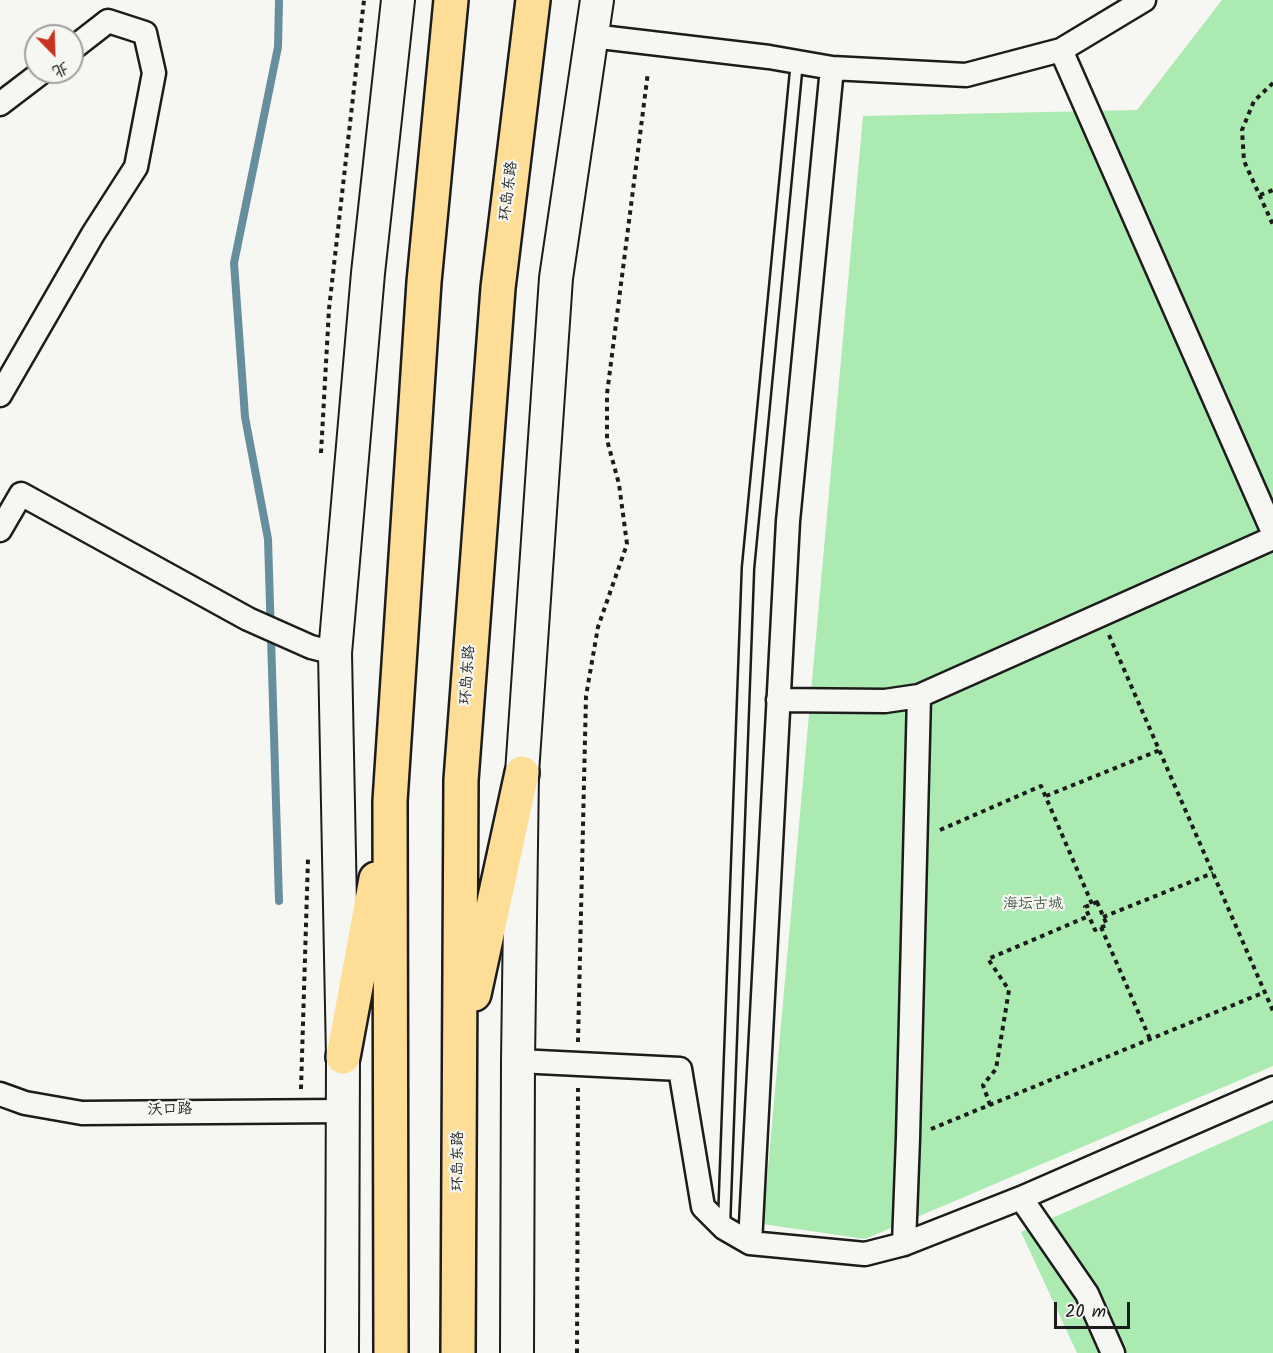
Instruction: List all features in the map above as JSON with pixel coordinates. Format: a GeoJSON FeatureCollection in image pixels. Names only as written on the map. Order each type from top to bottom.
{"type":"FeatureCollection","features":[{"type":"Feature","properties":{"kind":"main road"},"geometry":{"type":"LineString","coordinates":[[391,1353],[390,801],[424,282],[451,0]]}},
{"type":"Feature","properties":{"kind":"main road","name":"环岛东路"},"geometry":{"type":"LineString","coordinates":[[459,1353],[461,780],[498,288],[533,0]]}},
{"type":"Feature","properties":{"kind":"main road"},"geometry":{"type":"LineString","coordinates":[[460,1060],[522,773]]}},
{"type":"Feature","properties":{"kind":"main road"},"geometry":{"type":"LineString","coordinates":[[343,1057],[390,801]]}},
{"type":"Feature","properties":{"kind":"street"},"geometry":{"type":"LineString","coordinates":[[342,1353],[343,1057],[335,653],[368,273],[398,0]]}},
{"type":"Feature","properties":{"kind":"street"},"geometry":{"type":"LineString","coordinates":[[517,1353],[522,773],[556,278],[597,0]]}},
{"type":"Feature","properties":{"kind":"street"},"geometry":{"type":"LineString","coordinates":[[592,36],[797,61],[832,68],[966,75],[1061,50],[1144,0]]}},
{"type":"Feature","properties":{"kind":"street"},"geometry":{"type":"LineString","coordinates":[[0,395],[93,234],[136,167],[154,73],[145,33],[108,21],[84,40]]}},
{"type":"Feature","properties":{"kind":"street"},"geometry":{"type":"LineString","coordinates":[[1061,50],[1273,532]]}},
{"type":"Feature","properties":{"kind":"street"},"geometry":{"type":"LineString","coordinates":[[750,1243],[788,520],[832,68]]}},
{"type":"Feature","properties":{"kind":"street"},"geometry":{"type":"LineString","coordinates":[[0,104],[26,84]]}},
{"type":"Feature","properties":{"kind":"street"},"geometry":{"type":"LineString","coordinates":[[1,525],[21,494],[248,620],[311,647],[335,653]]}},
{"type":"Feature","properties":{"kind":"street"},"geometry":{"type":"LineString","coordinates":[[778,700],[885,701],[919,696],[1273,538]]}},
{"type":"Feature","properties":{"kind":"street"},"geometry":{"type":"LineString","coordinates":[[904,1244],[919,696]]}},
{"type":"Feature","properties":{"kind":"street"},"geometry":{"type":"LineString","coordinates":[[518,1061],[680,1069],[703,1207],[724,1228],[750,1243],[865,1254],[904,1244],[1021,1198],[1273,1088]]}},
{"type":"Feature","properties":{"kind":"street","name":"沃口路"},"geometry":{"type":"LineString","coordinates":[[0,1094],[25,1103],[82,1113],[342,1111]]}},
{"type":"Feature","properties":{"kind":"street"},"geometry":{"type":"LineString","coordinates":[[1021,1198],[1087,1294],[1113,1353]]}},
{"type":"Feature","properties":{"kind":"lane"},"geometry":{"type":"LineString","coordinates":[[724,1228],[748,568],[797,61]]}},
{"type":"Feature","properties":{"kind":"path"},"geometry":{"type":"LineString","coordinates":[[577,1353],[578,1065],[586,696],[598,627],[627,544],[619,484],[607,440],[608,394],[648,72]]}},
{"type":"Feature","properties":{"kind":"path"},"geometry":{"type":"LineString","coordinates":[[1273,82],[1254,101],[1242,130],[1244,160],[1273,225]]}},
{"type":"Feature","properties":{"kind":"path"},"geometry":{"type":"LineString","coordinates":[[1260,195],[1273,190]]}},
{"type":"Feature","properties":{"kind":"path"},"geometry":{"type":"LineString","coordinates":[[1101,615],[1273,1011]]}},
{"type":"Feature","properties":{"kind":"path"},"geometry":{"type":"LineString","coordinates":[[1046,796],[1160,750]]}},
{"type":"Feature","properties":{"kind":"path"},"geometry":{"type":"LineString","coordinates":[[915,840],[1041,786],[1092,904]]}},
{"type":"Feature","properties":{"kind":"path"},"geometry":{"type":"LineString","coordinates":[[1103,917],[1213,873]]}},
{"type":"Feature","properties":{"kind":"path"},"geometry":{"type":"LineString","coordinates":[[1097,902],[1107,925],[1095,930],[1085,907],[1092,904],[1097,902]]}},
{"type":"Feature","properties":{"kind":"path"},"geometry":{"type":"LineString","coordinates":[[990,1105],[983,1085],[996,1069],[1009,990],[988,959],[1089,916]]}},
{"type":"Feature","properties":{"kind":"path"},"geometry":{"type":"LineString","coordinates":[[1101,927],[1150,1040]]}},
{"type":"Feature","properties":{"kind":"path"},"geometry":{"type":"LineString","coordinates":[[908,1138],[1265,992]]}},
{"type":"Feature","properties":{"kind":"green space","name":"海坛古城"},"geometry":{"type":"Polygon","coordinates":[[[1222,0],[1273,0],[1273,1066],[865,1239],[763,1224],[863,116],[1137,110],[1222,0]]]}},
{"type":"Feature","properties":{"kind":"green space"},"geometry":{"type":"Polygon","coordinates":[[[1273,1120],[1273,1353],[1077,1353],[1021,1232],[1273,1120]]]}},
{"type":"Feature","properties":{"kind":"waterway"},"geometry":{"type":"LineString","coordinates":[[279,0],[278,47],[234,263],[245,417],[268,539],[279,901]]}}]}
